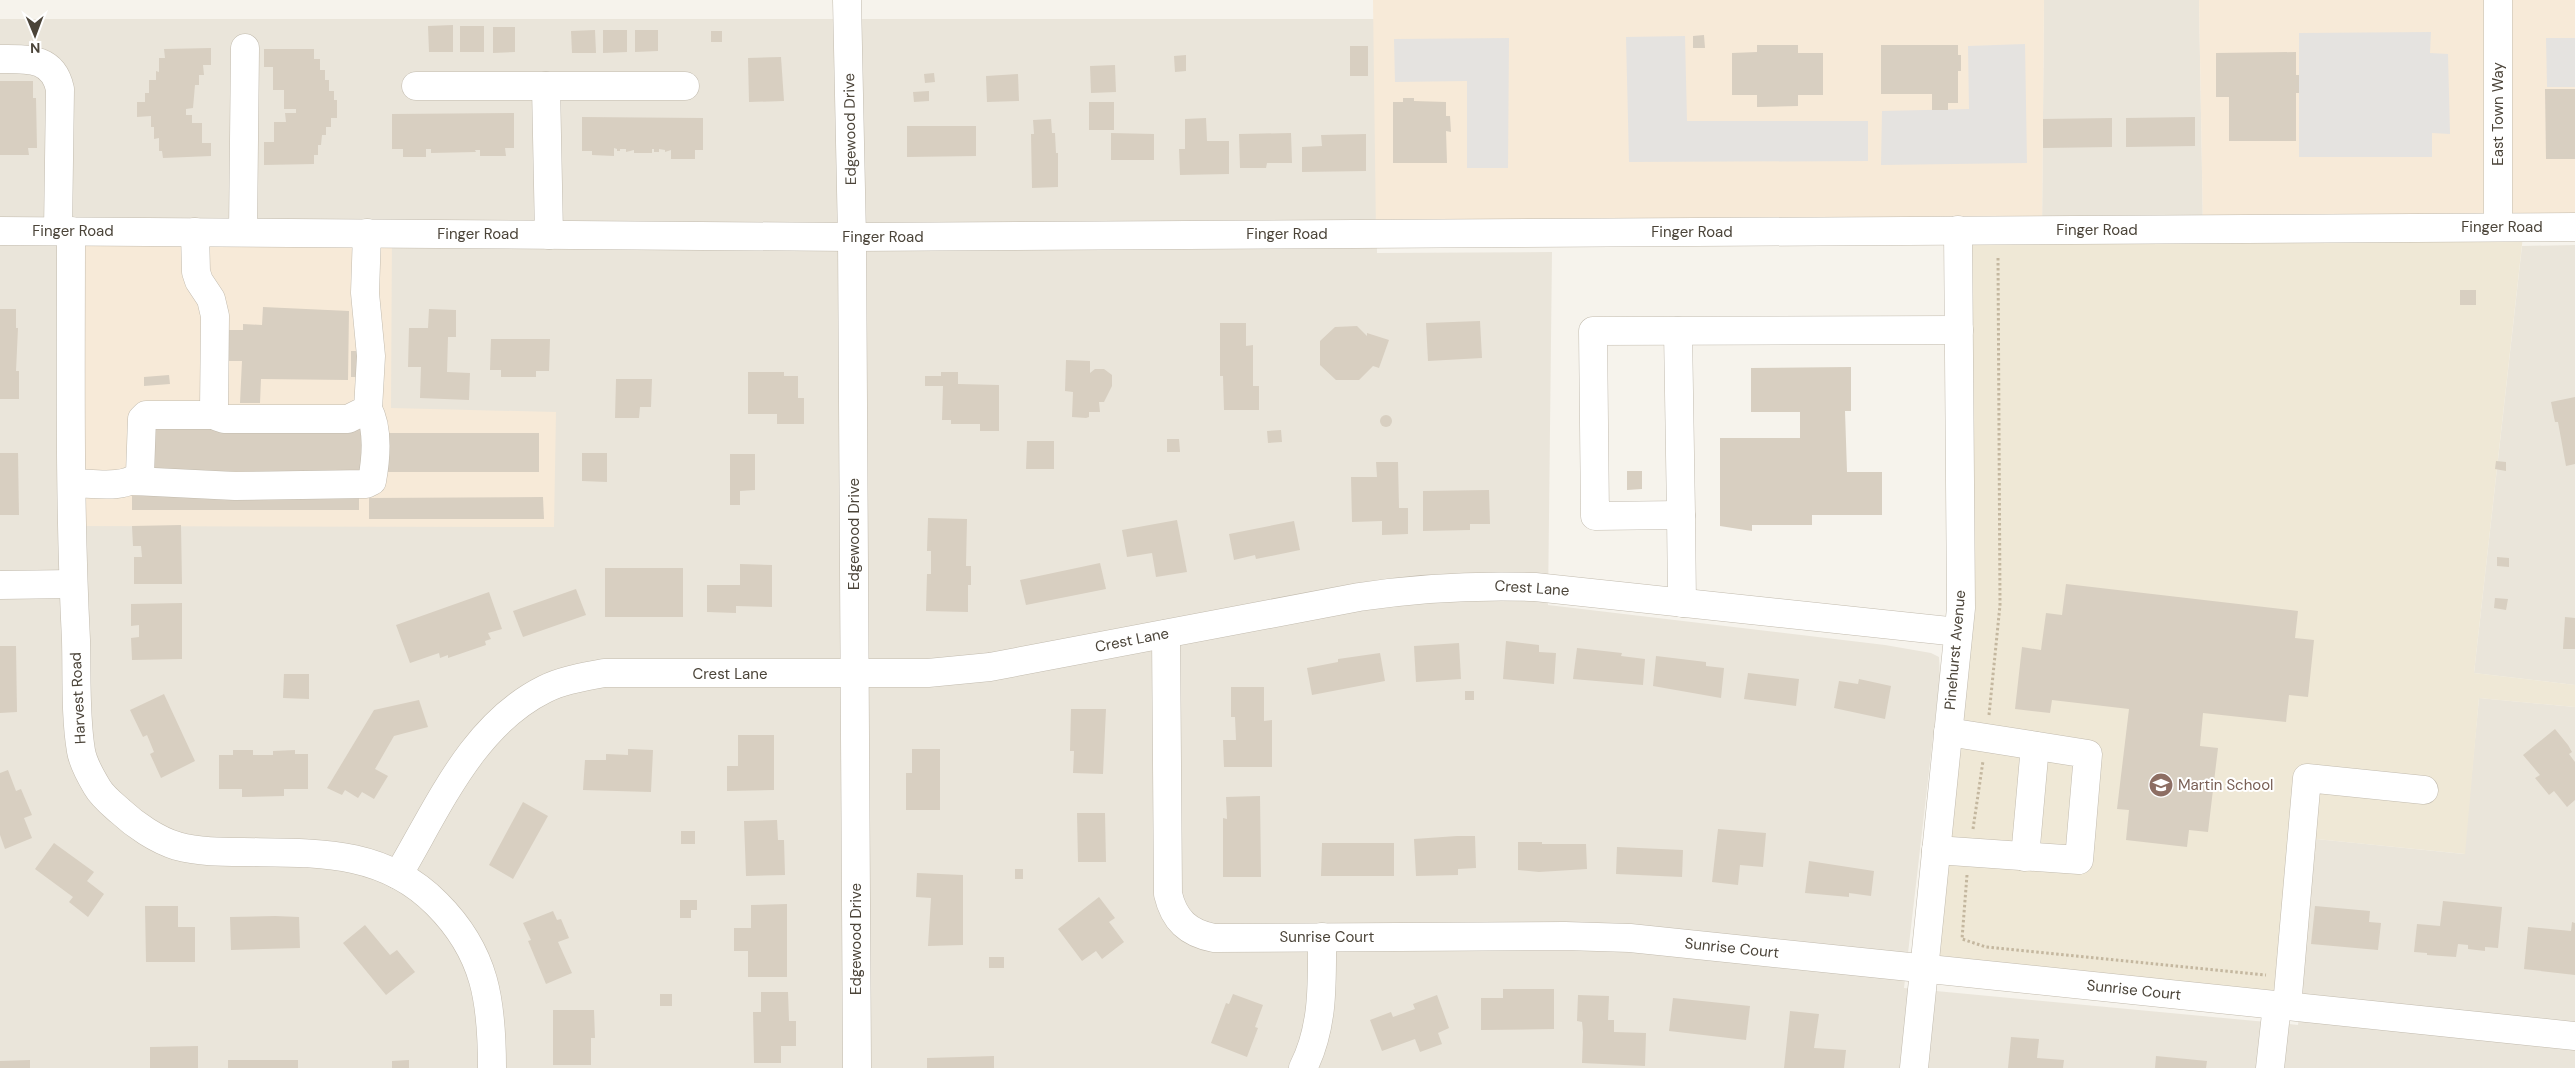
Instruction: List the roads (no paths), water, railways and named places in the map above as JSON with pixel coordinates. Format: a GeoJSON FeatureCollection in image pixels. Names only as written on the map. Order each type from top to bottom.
{"type":"FeatureCollection","features":[{"type":"Feature","properties":{"kind":"street","name":"Edgewood Drive"},"geometry":{"type":"LineString","coordinates":[[847,0],[852,237],[857,1068]]}},
{"type":"Feature","properties":{"kind":"street","name":"East Town Way"},"geometry":{"type":"LineString","coordinates":[[2498,0],[2498,227]]}},
{"type":"Feature","properties":{"kind":"street"},"geometry":{"type":"LineString","coordinates":[[243,232],[245,48]]}},
{"type":"Feature","properties":{"kind":"street","name":"Harvest Road"},"geometry":{"type":"LineString","coordinates":[[0,59],[23,59],[47,65],[57,75],[60,89],[72,483],[73,584],[81,754],[98,790],[132,822],[174,845],[207,852],[338,855],[367,862],[398,875],[428,895],[450,917],[468,944],[487,992],[492,1020],[492,1068]]}},
{"type":"Feature","properties":{"kind":"street"},"geometry":{"type":"LineString","coordinates":[[416,86],[685,86]]}},
{"type":"Feature","properties":{"kind":"street"},"geometry":{"type":"LineString","coordinates":[[546,86],[549,235]]}},
{"type":"Feature","properties":{"kind":"street","name":"Finger Road"},"geometry":{"type":"LineString","coordinates":[[0,231],[852,237],[2575,227]]}},
{"type":"Feature","properties":{"kind":"street","name":"Pinehurst Avenue"},"geometry":{"type":"LineString","coordinates":[[1914,1068],[1960,608],[1958,230]]}},
{"type":"Feature","properties":{"kind":"street"},"geometry":{"type":"LineString","coordinates":[[195,232],[196,272],[199,281],[211,299],[215,316],[213,377],[214,410],[216,415]]}},
{"type":"Feature","properties":{"kind":"street"},"geometry":{"type":"LineString","coordinates":[[72,483],[124,483],[134,481],[235,486],[366,484],[372,481],[375,421],[368,410],[370,356],[365,293],[367,233]]}},
{"type":"Feature","properties":{"kind":"street"},"geometry":{"type":"LineString","coordinates":[[1681,515],[1595,516],[1593,331],[1959,330]]}},
{"type":"Feature","properties":{"kind":"street"},"geometry":{"type":"LineString","coordinates":[[1678,331],[1682,603]]}},
{"type":"Feature","properties":{"kind":"street"},"geometry":{"type":"LineString","coordinates":[[134,481],[140,474],[142,419],[153,415],[216,415],[224,419],[348,419],[368,410]]}},
{"type":"Feature","properties":{"kind":"street"},"geometry":{"type":"LineString","coordinates":[[0,585],[73,584]]}},
{"type":"Feature","properties":{"kind":"street","name":"Crest Lane"},"geometry":{"type":"LineString","coordinates":[[398,875],[474,747],[500,718],[524,700],[546,688],[574,679],[604,673],[928,673],[990,666],[1359,597],[1417,588],[1476,585],[1535,587],[1958,632]]}},
{"type":"Feature","properties":{"kind":"street","name":"Sunrise Court"},"geometry":{"type":"LineString","coordinates":[[1166,634],[1168,894],[1171,909],[1189,930],[1214,938],[1565,936],[1630,938],[2575,1036]]}},
{"type":"Feature","properties":{"kind":"street"},"geometry":{"type":"LineString","coordinates":[[1936,850],[2079,860],[2088,754],[1948,732]]}},
{"type":"Feature","properties":{"kind":"street"},"geometry":{"type":"LineString","coordinates":[[2025,857],[2035,746]]}},
{"type":"Feature","properties":{"kind":"street"},"geometry":{"type":"LineString","coordinates":[[2270,1068],[2282,1006],[2290,977],[2307,778],[2424,790]]}},
{"type":"Feature","properties":{"kind":"street"},"geometry":{"type":"LineString","coordinates":[[1303,1068],[1314,1040],[1321,1010],[1322,938]]}},
{"type":"Feature","properties":{"kind":"place","name":"Martin School"},"geometry":{"type":"Point","coordinates":[2161,785]}}]}
